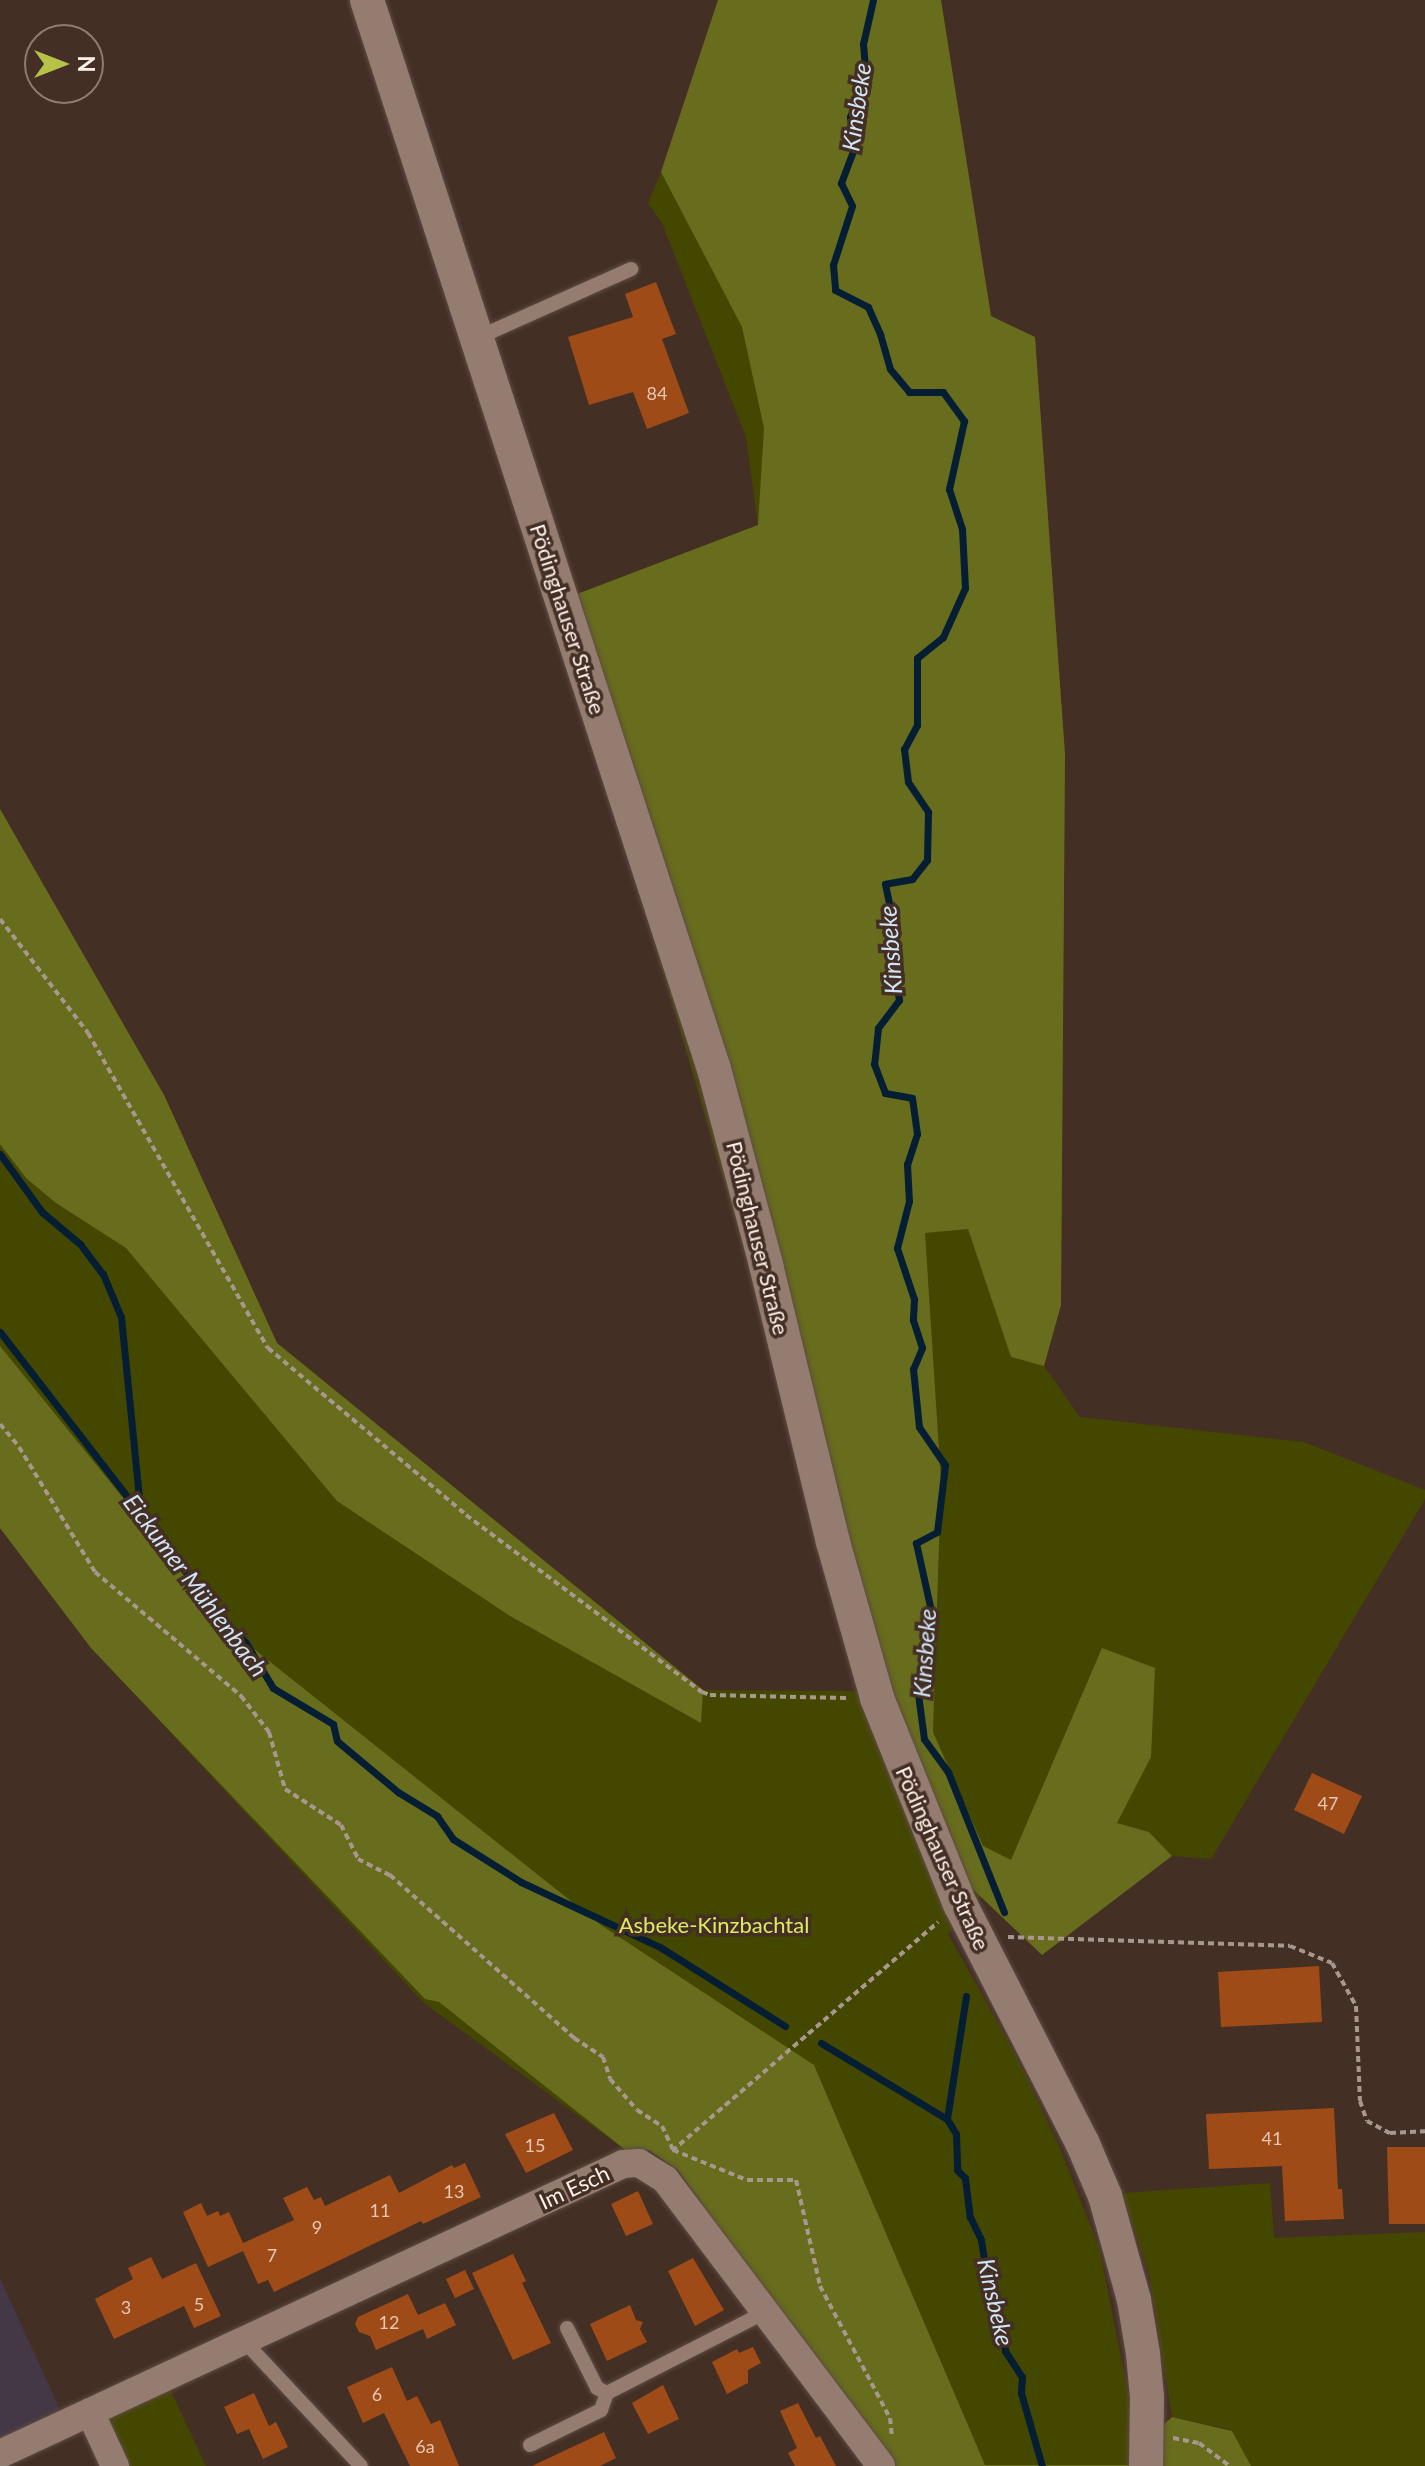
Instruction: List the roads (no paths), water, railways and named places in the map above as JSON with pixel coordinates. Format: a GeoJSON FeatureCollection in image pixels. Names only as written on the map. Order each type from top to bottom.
{"type":"FeatureCollection","features":[{"type":"Feature","properties":{"kind":"street","name":"Pödinghauser Straße"},"geometry":{"type":"LineString","coordinates":[[367,0],[714,1069],[766,1265],[833,1542],[877,1698],[960,1904],[1082,2142],[1105,2196],[1134,2300],[1146,2382],[1147,2452]]}},
{"type":"Feature","properties":{"kind":"street","name":"Im Esch"},"geometry":{"type":"LineString","coordinates":[[0,2454],[623,2164],[662,2159],[665,2179],[765,2312]]}},
{"type":"Feature","properties":{"kind":"street"},"geometry":{"type":"LineString","coordinates":[[765,2312],[887,2457]]}},
{"type":"Feature","properties":{"kind":"street"},"geometry":{"type":"LineString","coordinates":[[90,2412],[115,2466]]}},
{"type":"Feature","properties":{"kind":"lane"},"geometry":{"type":"LineString","coordinates":[[477,338],[631,269]]}},
{"type":"Feature","properties":{"kind":"lane"},"geometry":{"type":"LineString","coordinates":[[530,2445],[601,2410],[607,2393],[765,2312]]}},
{"type":"Feature","properties":{"kind":"lane"},"geometry":{"type":"LineString","coordinates":[[567,2328],[597,2388],[607,2393]]}},
{"type":"Feature","properties":{"kind":"lane"},"geometry":{"type":"LineString","coordinates":[[244,2341],[361,2466]]}},
{"type":"Feature","properties":{"kind":"waterway","name":"Kinsbeke"},"geometry":{"type":"LineString","coordinates":[[873,0],[863,44],[866,76],[850,117],[856,143],[841,183],[852,206],[833,265],[835,290],[868,307],[890,369],[909,392],[943,392],[964,421],[949,489],[962,529],[965,588],[943,637],[917,658],[917,725],[904,749],[908,782],[928,812],[927,860],[912,879],[885,884],[893,922],[889,943],[899,1000],[878,1028],[874,1064],[885,1093],[912,1098],[917,1134],[907,1164],[909,1201],[897,1248],[914,1299],[913,1320],[922,1348],[913,1369],[919,1427],[945,1465],[937,1532],[916,1543],[932,1615],[918,1694],[924,1739],[948,1772],[1004,1912]]}},
{"type":"Feature","properties":{"kind":"waterway"},"geometry":{"type":"LineString","coordinates":[[0,1154],[42,1212],[80,1244],[103,1274],[121,1317],[140,1508]]}},
{"type":"Feature","properties":{"kind":"waterway","name":"Eickumer Mühlenbach"},"geometry":{"type":"LineString","coordinates":[[0,1332],[218,1614],[246,1643],[273,1688],[333,1724],[337,1741],[398,1792],[437,1816],[453,1839],[521,1882],[660,1947],[785,2026]]}},
{"type":"Feature","properties":{"kind":"waterway","name":"Kinsbeke"},"geometry":{"type":"LineString","coordinates":[[966,1996],[947,2119],[956,2134],[957,2170],[965,2178],[970,2217],[981,2240],[987,2277],[1001,2321],[1005,2351],[1022,2377],[1021,2393],[1042,2466]]}},
{"type":"Feature","properties":{"kind":"waterway","name":"Eickumer Mühlenbach"},"geometry":{"type":"LineString","coordinates":[[821,2043],[947,2119]]}},
{"type":"Feature","properties":{"kind":"park label","name":"Asbeke-Kinzbachtal"},"geometry":{"type":"Point","coordinates":[714,1925]}}]}
